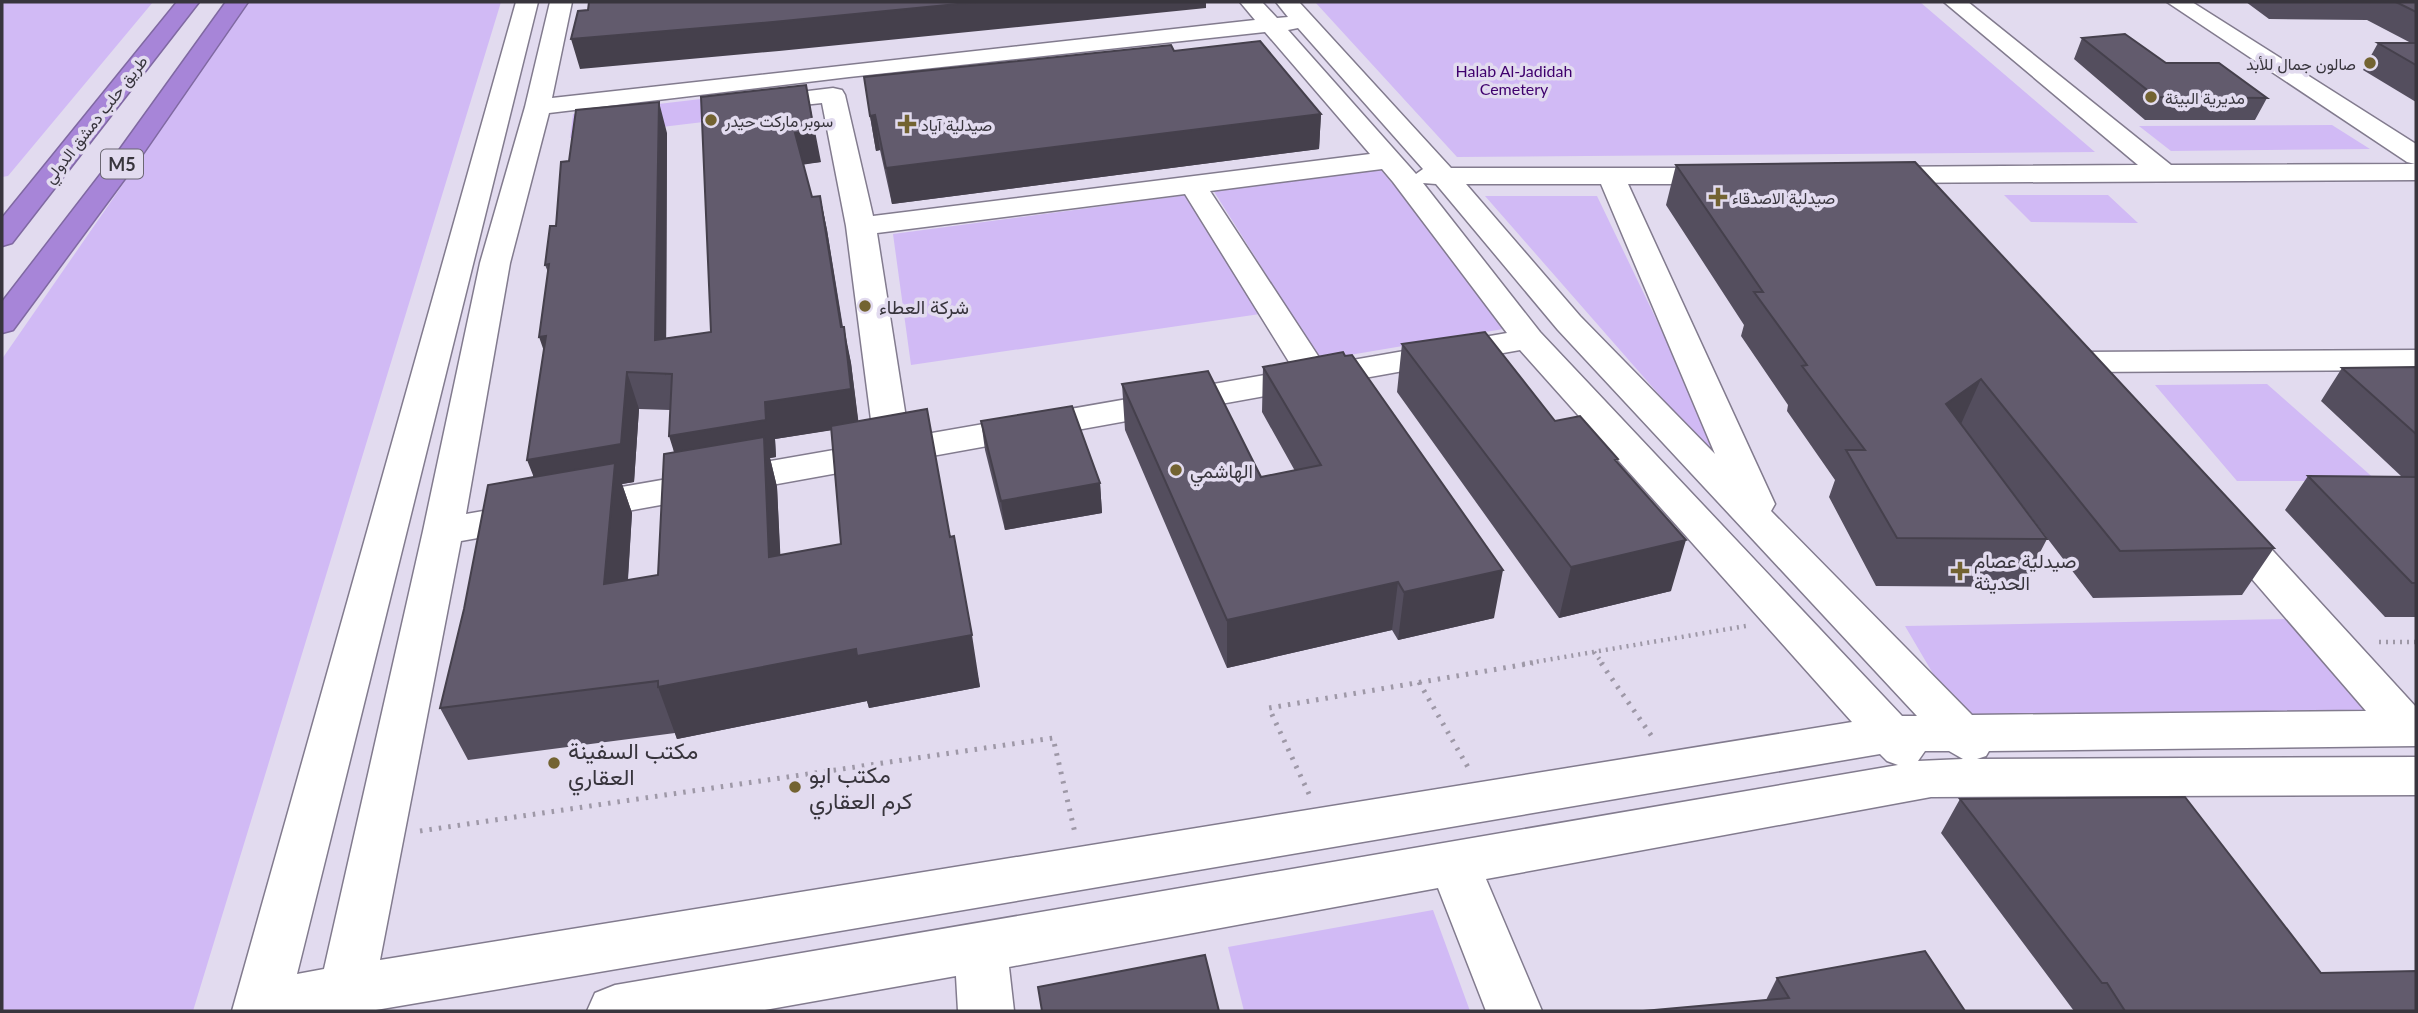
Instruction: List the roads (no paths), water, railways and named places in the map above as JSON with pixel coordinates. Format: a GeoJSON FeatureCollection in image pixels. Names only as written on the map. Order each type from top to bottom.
{"type":"FeatureCollection","features":[{"type":"Feature","properties":{"kind":"highway","name":"طريق حلب دمشق الدولي"},"geometry":{"type":"LineString","coordinates":[[2,237],[188,2]]}},
{"type":"Feature","properties":{"kind":"highway","name":"M5"},"geometry":{"type":"LineString","coordinates":[[2,323],[129,155],[237,2]]}},
{"type":"Feature","properties":{"kind":"street"},"geometry":{"type":"LineString","coordinates":[[527,2],[260,1009],[344,1001],[1084,867],[1890,734],[2412,728]]}},
{"type":"Feature","properties":{"kind":"street"},"geometry":{"type":"LineString","coordinates":[[344,1001],[443,531],[495,264],[540,98],[561,2]]}},
{"type":"Feature","properties":{"kind":"street"},"geometry":{"type":"LineString","coordinates":[[1955,2],[2164,173]]}},
{"type":"Feature","properties":{"kind":"street"},"geometry":{"type":"LineString","coordinates":[[2178,2],[2416,156]]}},
{"type":"Feature","properties":{"kind":"street"},"geometry":{"type":"LineString","coordinates":[[2205,2],[2416,134]]}},
{"type":"Feature","properties":{"kind":"street"},"geometry":{"type":"LineString","coordinates":[[540,98],[1279,13]]}},
{"type":"Feature","properties":{"kind":"street"},"geometry":{"type":"LineString","coordinates":[[540,98],[738,83],[847,64],[1099,43],[1279,13]]}},
{"type":"Feature","properties":{"kind":"street"},"geometry":{"type":"LineString","coordinates":[[1279,13],[1528,339],[1931,778]]}},
{"type":"Feature","properties":{"kind":"street"},"geometry":{"type":"LineString","coordinates":[[1279,13],[1443,175],[1569,323],[2003,777]]}},
{"type":"Feature","properties":{"kind":"street"},"geometry":{"type":"LineString","coordinates":[[738,83],[742,104],[833,95],[1110,60],[1099,43]]}},
{"type":"Feature","properties":{"kind":"street"},"geometry":{"type":"LineString","coordinates":[[833,95],[861,226],[893,452]]}},
{"type":"Feature","properties":{"kind":"street"},"geometry":{"type":"LineString","coordinates":[[861,226],[1193,184],[1396,168],[1443,175],[1749,176]]}},
{"type":"Feature","properties":{"kind":"street"},"geometry":{"type":"LineString","coordinates":[[1846,175],[2416,172]]}},
{"type":"Feature","properties":{"kind":"street"},"geometry":{"type":"LineString","coordinates":[[1915,175],[1941,204]]}},
{"type":"Feature","properties":{"kind":"street"},"geometry":{"type":"LineString","coordinates":[[1611,176],[1767,530]]}},
{"type":"Feature","properties":{"kind":"street"},"geometry":{"type":"LineString","coordinates":[[1193,184],[1315,377]]}},
{"type":"Feature","properties":{"kind":"street"},"geometry":{"type":"LineString","coordinates":[[2058,333],[2109,393]]}},
{"type":"Feature","properties":{"kind":"street"},"geometry":{"type":"LineString","coordinates":[[443,531],[1528,339]]}},
{"type":"Feature","properties":{"kind":"street"},"geometry":{"type":"LineString","coordinates":[[2082,362],[2416,360]]}},
{"type":"Feature","properties":{"kind":"street"},"geometry":{"type":"LineString","coordinates":[[2208,503],[2412,728]]}},
{"type":"Feature","properties":{"kind":"street"},"geometry":{"type":"LineString","coordinates":[[615,1011],[1931,778],[2416,776]]}},
{"type":"Feature","properties":{"kind":"street"},"geometry":{"type":"LineString","coordinates":[[1454,863],[1514,1011]]}},
{"type":"Feature","properties":{"kind":"street"},"geometry":{"type":"LineString","coordinates":[[981,948],[986,1011]]}},
{"type":"Feature","properties":{"kind":"place","name":"صالون جمال للأبد"},"geometry":{"type":"Point","coordinates":[2370,63]}},
{"type":"Feature","properties":{"kind":"place","name":"مديرية البيئة"},"geometry":{"type":"Point","coordinates":[2151,97]}},
{"type":"Feature","properties":{"kind":"place","name":"سوبر ماركت حيدر"},"geometry":{"type":"Point","coordinates":[711,120]}},
{"type":"Feature","properties":{"kind":"place","name":"صيدلية آياد"},"geometry":{"type":"Point","coordinates":[907,124]}},
{"type":"Feature","properties":{"kind":"place","name":"صيدلية الاصدقاء"},"geometry":{"type":"Point","coordinates":[1718,197]}},
{"type":"Feature","properties":{"kind":"place","name":"شركة العطاء"},"geometry":{"type":"Point","coordinates":[865,306]}},
{"type":"Feature","properties":{"kind":"place","name":"الهاشمي"},"geometry":{"type":"Point","coordinates":[1176,470]}},
{"type":"Feature","properties":{"kind":"place","name":"صيدلية عصام الحديثة"},"geometry":{"type":"Point","coordinates":[1960,571]}},
{"type":"Feature","properties":{"kind":"place","name":"مكتب السفينة العقاري"},"geometry":{"type":"Point","coordinates":[554,763]}},
{"type":"Feature","properties":{"kind":"place","name":"مكتب ابو كرم العقاري"},"geometry":{"type":"Point","coordinates":[795,787]}},
{"type":"Feature","properties":{"kind":"park label","name":"Halab Al-Jadidah Cemetery"},"geometry":{"type":"Point","coordinates":[1514,79]}}]}
